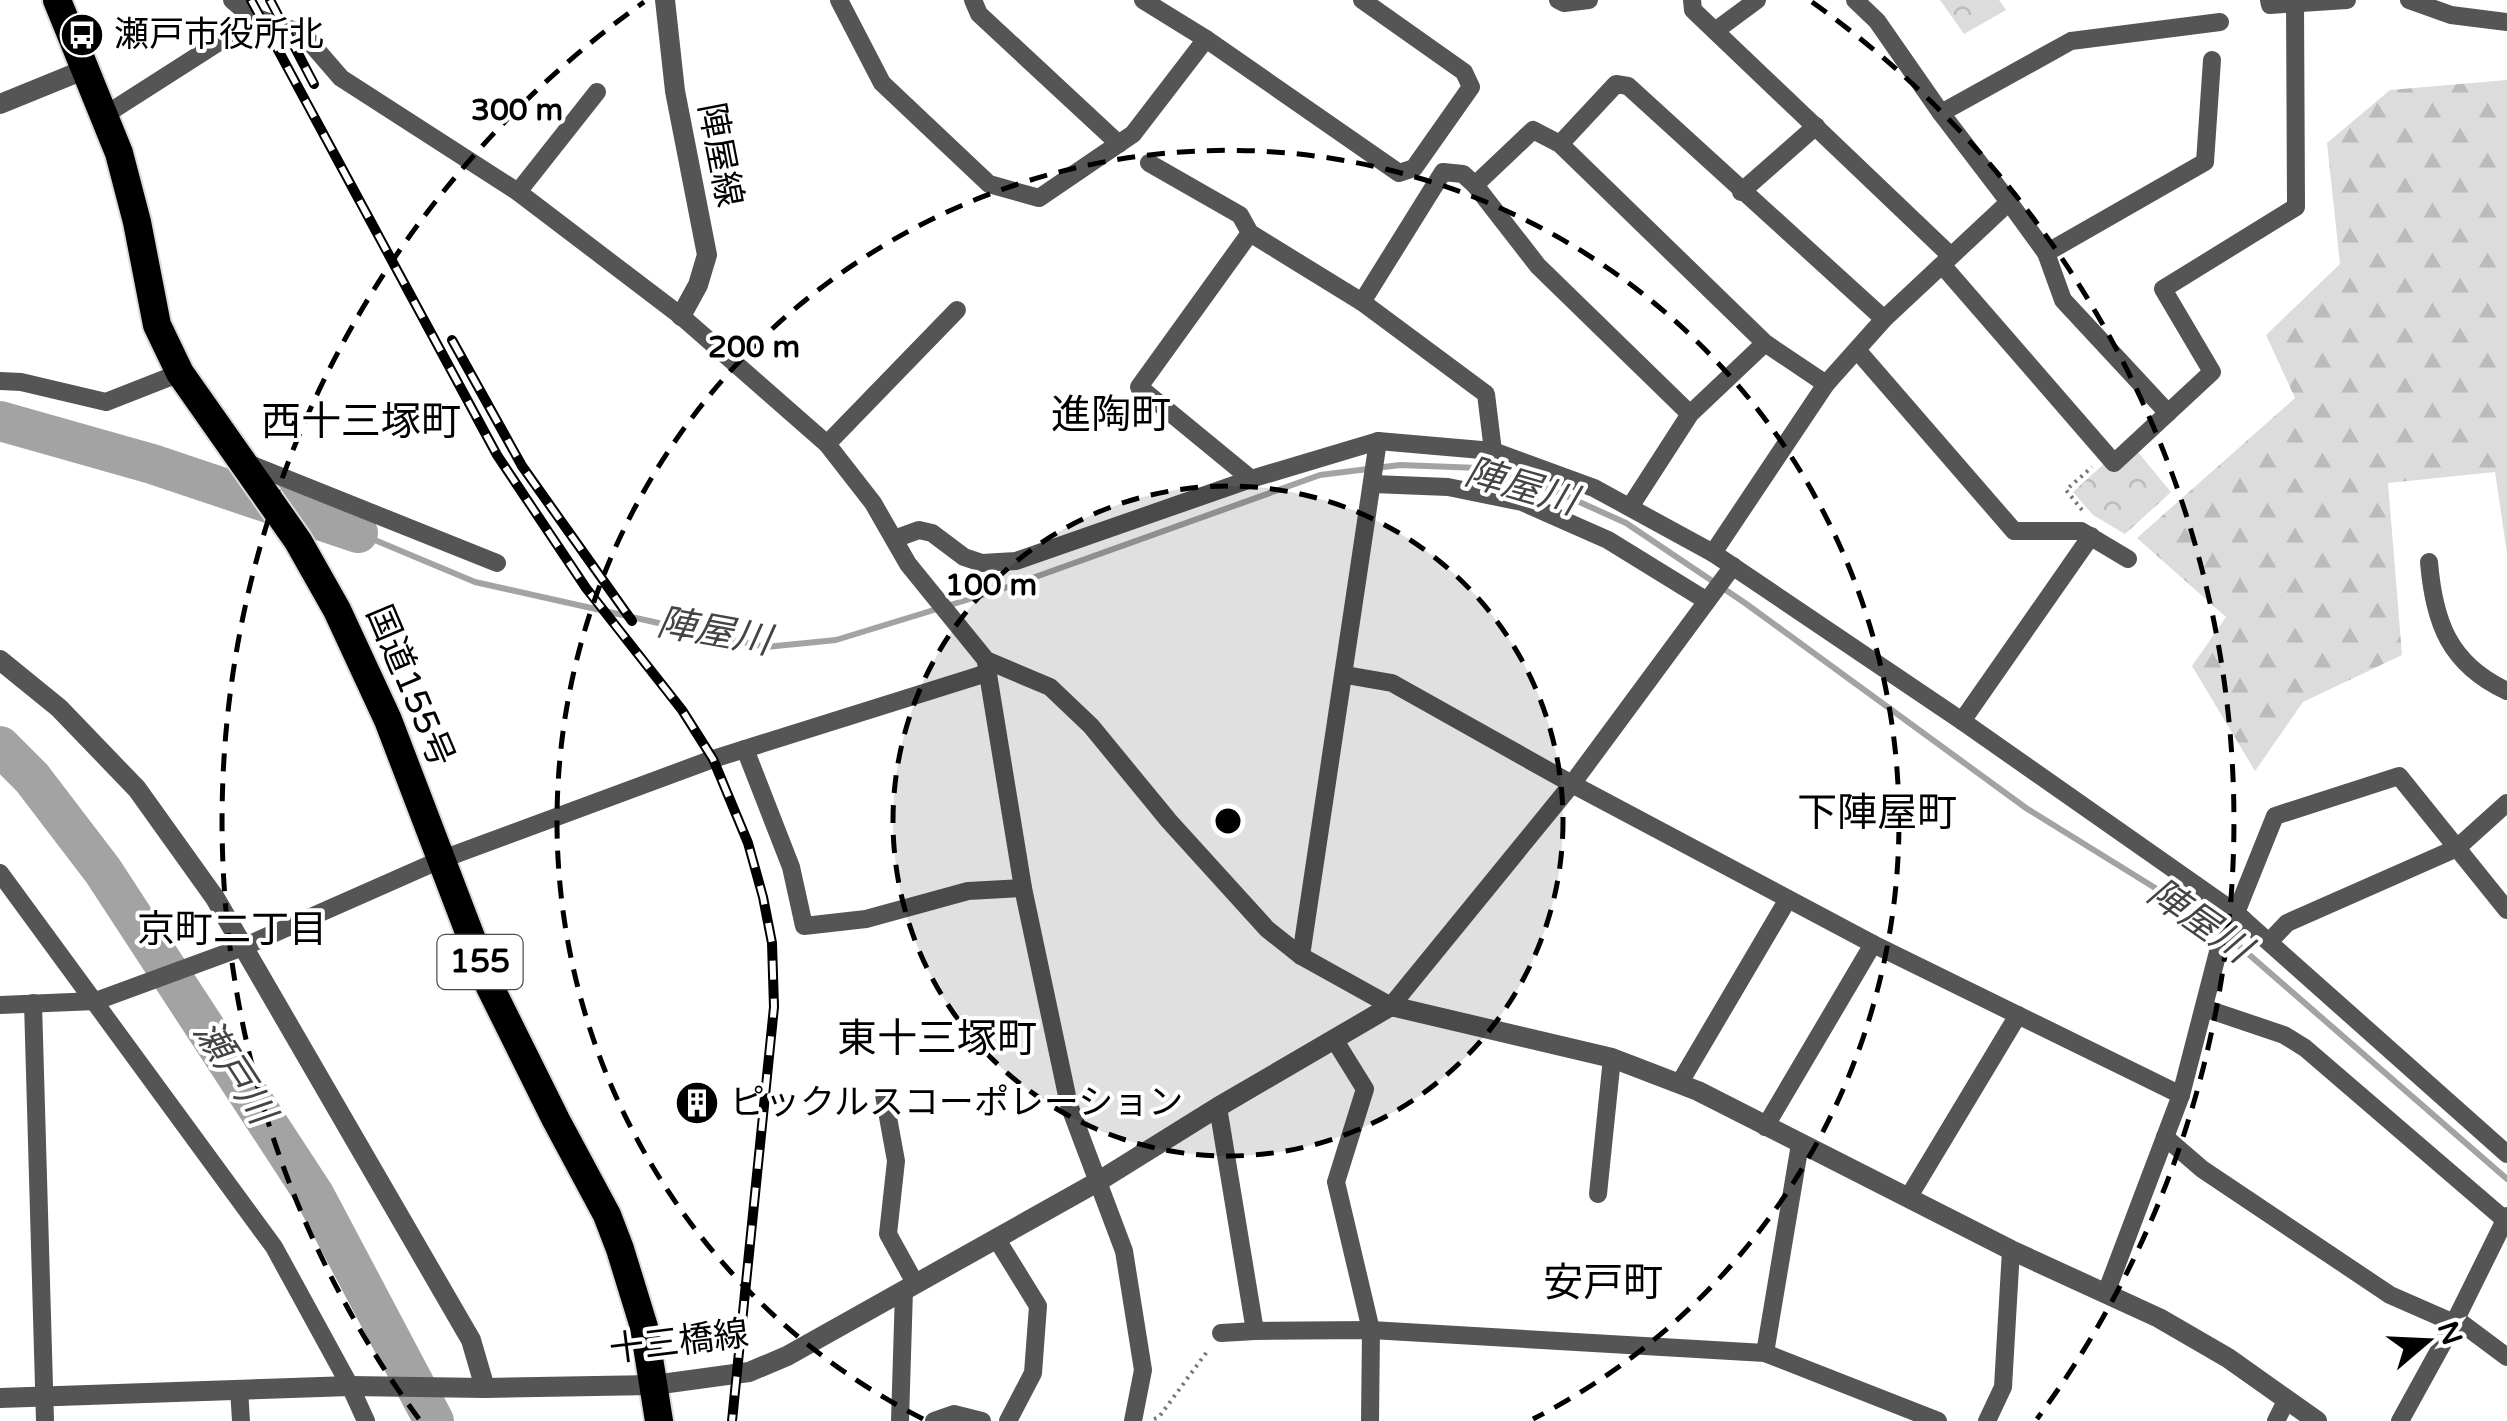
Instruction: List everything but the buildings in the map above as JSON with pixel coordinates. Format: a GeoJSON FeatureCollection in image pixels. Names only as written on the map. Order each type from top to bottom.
{"type":"FeatureCollection","features":[{"type":"Feature","properties":{"kind":"highway","name":"国道155号"},"geometry":{"type":"LineString","coordinates":[[57,0],[120,153],[157,325],[180,373],[298,541],[337,610],[388,720],[490,986],[607,1216],[644,1327],[659,1421]]}},
{"type":"Feature","properties":{"kind":"street"},"geometry":{"type":"LineString","coordinates":[[232,0],[251,16],[302,33],[341,78],[518,192],[680,316],[827,444],[873,503],[908,564],[956,620],[987,666],[1023,888],[1069,1105],[1124,1251],[1143,1370],[1132,1421]]}},
{"type":"Feature","properties":{"kind":"street","name":"陣屋線"},"geometry":{"type":"LineString","coordinates":[[665,0],[675,91],[707,255],[698,285],[680,316]]}},
{"type":"Feature","properties":{"kind":"street"},"geometry":{"type":"LineString","coordinates":[[840,0],[882,83],[989,184],[1039,198],[1133,134],[1206,39]]}},
{"type":"Feature","properties":{"kind":"street"},"geometry":{"type":"LineString","coordinates":[[973,0],[979,14],[1119,144]]}},
{"type":"Feature","properties":{"kind":"street"},"geometry":{"type":"LineString","coordinates":[[1143,0],[1399,173],[1414,168],[1471,87],[1464,72],[1362,0]]}},
{"type":"Feature","properties":{"kind":"street"},"geometry":{"type":"LineString","coordinates":[[1558,0],[1589,0]]}},
{"type":"Feature","properties":{"kind":"street"},"geometry":{"type":"LineString","coordinates":[[1692,0],[1693,10],[1816,126],[1947,261],[2114,463],[2212,372],[2163,288],[2296,207],[2295,4]]}},
{"type":"Feature","properties":{"kind":"street"},"geometry":{"type":"LineString","coordinates":[[1715,31],[1758,0]]}},
{"type":"Feature","properties":{"kind":"street"},"geometry":{"type":"LineString","coordinates":[[1855,0],[1877,21],[2046,253],[2062,300],[2168,413]]}},
{"type":"Feature","properties":{"kind":"street"},"geometry":{"type":"LineString","coordinates":[[2269,0],[2270,5],[2347,0]]}},
{"type":"Feature","properties":{"kind":"street"},"geometry":{"type":"LineString","coordinates":[[2409,0],[2451,15],[2507,22]]}},
{"type":"Feature","properties":{"kind":"street"},"geometry":{"type":"LineString","coordinates":[[104,115],[228,37],[251,16]]}},
{"type":"Feature","properties":{"kind":"street"},"geometry":{"type":"LineString","coordinates":[[1941,113],[2071,42],[2220,22]]}},
{"type":"Feature","properties":{"kind":"street"},"geometry":{"type":"LineString","coordinates":[[2046,253],[2205,162],[2212,60]]}},
{"type":"Feature","properties":{"kind":"street"},"geometry":{"type":"LineString","coordinates":[[0,104],[86,70]]}},
{"type":"Feature","properties":{"kind":"street"},"geometry":{"type":"LineString","coordinates":[[1560,144],[1616,84],[1628,86],[1884,319]]}},
{"type":"Feature","properties":{"kind":"street"},"geometry":{"type":"LineString","coordinates":[[518,192],[597,92]]}},
{"type":"Feature","properties":{"kind":"street"},"geometry":{"type":"LineString","coordinates":[[1741,192],[1816,126]]}},
{"type":"Feature","properties":{"kind":"street"},"geometry":{"type":"LineString","coordinates":[[1475,185],[1533,130],[1560,144],[1765,342],[1826,384]]}},
{"type":"Feature","properties":{"kind":"street"},"geometry":{"type":"LineString","coordinates":[[1149,163],[1240,215],[1250,233],[1362,302],[1486,394],[1493,451]]}},
{"type":"Feature","properties":{"kind":"street"},"geometry":{"type":"LineString","coordinates":[[1362,302],[1444,172],[1462,174],[1475,185],[1538,266],[1690,414]]}},
{"type":"Feature","properties":{"kind":"street"},"geometry":{"type":"LineString","coordinates":[[1713,553],[1826,384],[1884,319],[2010,202]]}},
{"type":"Feature","properties":{"kind":"street"},"geometry":{"type":"LineString","coordinates":[[1250,233],[1140,388],[1251,480]]}},
{"type":"Feature","properties":{"kind":"street"},"geometry":{"type":"LineString","coordinates":[[827,444],[957,310]]}},
{"type":"Feature","properties":{"kind":"street"},"geometry":{"type":"LineString","coordinates":[[1630,507],[1690,414],[1765,342]]}},
{"type":"Feature","properties":{"kind":"street"},"geometry":{"type":"LineString","coordinates":[[1857,350],[2014,530],[2081,531],[2128,559]]}},
{"type":"Feature","properties":{"kind":"street"},"geometry":{"type":"LineString","coordinates":[[0,381],[22,382],[106,402],[180,373]]}},
{"type":"Feature","properties":{"kind":"street"},"geometry":{"type":"LineString","coordinates":[[1301,956],[1346,675],[1377,445]]}},
{"type":"Feature","properties":{"kind":"street"},"geometry":{"type":"LineString","coordinates":[[894,538],[919,530],[932,533],[964,557],[982,564],[1016,561],[1251,480],[1377,445],[1493,451],[1594,488],[1713,553],[1729,571],[1962,721],[2239,919],[2507,1154]]}},
{"type":"Feature","properties":{"kind":"street"},"geometry":{"type":"LineString","coordinates":[[244,465],[497,563]]}},
{"type":"Feature","properties":{"kind":"street"},"geometry":{"type":"LineString","coordinates":[[1374,480],[1448,487],[1522,502],[1608,540],[1709,598]]}},
{"type":"Feature","properties":{"kind":"street"},"geometry":{"type":"LineString","coordinates":[[1962,721],[2091,536]]}},
{"type":"Feature","properties":{"kind":"street"},"geometry":{"type":"LineString","coordinates":[[2430,562],[2433,605],[2449,644],[2483,680],[2507,691]]}},
{"type":"Feature","properties":{"kind":"street"},"geometry":{"type":"LineString","coordinates":[[1392,1006],[1572,784],[1729,571]]}},
{"type":"Feature","properties":{"kind":"street"},"geometry":{"type":"LineString","coordinates":[[0,660],[59,708],[137,789],[216,898],[471,1340],[475,1388]]}},
{"type":"Feature","properties":{"kind":"street"},"geometry":{"type":"LineString","coordinates":[[0,1005],[104,998],[244,947],[440,860],[987,666],[1050,686],[1091,726],[1169,822],[1267,929],[1301,956],[1392,1006],[1612,1058],[1679,1084],[2011,1250],[2159,1318],[2228,1358],[2317,1421]]}},
{"type":"Feature","properties":{"kind":"street"},"geometry":{"type":"LineString","coordinates":[[1346,675],[1392,683],[1873,944],[2181,1094]]}},
{"type":"Feature","properties":{"kind":"street"},"geometry":{"type":"LineString","coordinates":[[745,749],[791,867],[804,926],[866,919],[968,891],[1023,888]]}},
{"type":"Feature","properties":{"kind":"street"},"geometry":{"type":"LineString","coordinates":[[2106,1294],[2181,1094],[2223,944],[2239,919],[2275,816],[2398,776],[2507,910]]}},
{"type":"Feature","properties":{"kind":"street"},"geometry":{"type":"LineString","coordinates":[[2269,942],[2287,923],[2456,848],[2507,802]]}},
{"type":"Feature","properties":{"kind":"street"},"geometry":{"type":"LineString","coordinates":[[0,873],[104,998],[274,1247],[366,1421]]}},
{"type":"Feature","properties":{"kind":"street"},"geometry":{"type":"LineString","coordinates":[[1679,1084],[1788,898]]}},
{"type":"Feature","properties":{"kind":"street"},"geometry":{"type":"LineString","coordinates":[[1764,1126],[1873,944]]}},
{"type":"Feature","properties":{"kind":"street"},"geometry":{"type":"LineString","coordinates":[[33,1004],[45,1421]]}},
{"type":"Feature","properties":{"kind":"street","name":"十三橋線"},"geometry":{"type":"LineString","coordinates":[[0,1398],[350,1386],[654,1384],[749,1372],[787,1356],[1099,1181],[1392,1006]]}},
{"type":"Feature","properties":{"kind":"street"},"geometry":{"type":"LineString","coordinates":[[2204,1008],[2284,1035],[2305,1048],[2506,1218],[2400,1421]]}},
{"type":"Feature","properties":{"kind":"street"},"geometry":{"type":"LineString","coordinates":[[1908,1198],[2018,1015]]}},
{"type":"Feature","properties":{"kind":"street"},"geometry":{"type":"LineString","coordinates":[[1334,1039],[1364,1089],[1336,1182],[1371,1330],[1370,1421]]}},
{"type":"Feature","properties":{"kind":"street"},"geometry":{"type":"LineString","coordinates":[[1598,1194],[1612,1058]]}},
{"type":"Feature","properties":{"kind":"street"},"geometry":{"type":"LineString","coordinates":[[884,1095],[896,1161],[888,1234],[910,1286],[900,1421]]}},
{"type":"Feature","properties":{"kind":"street"},"geometry":{"type":"LineString","coordinates":[[1218,1107],[1255,1331]]}},
{"type":"Feature","properties":{"kind":"street"},"geometry":{"type":"LineString","coordinates":[[2165,1136],[2202,1169],[2390,1295],[2455,1321],[2507,1357]]}},
{"type":"Feature","properties":{"kind":"street"},"geometry":{"type":"LineString","coordinates":[[1766,1353],[1800,1144]]}},
{"type":"Feature","properties":{"kind":"street"},"geometry":{"type":"LineString","coordinates":[[996,1238],[1038,1306],[1033,1373],[1008,1421]]}},
{"type":"Feature","properties":{"kind":"street"},"geometry":{"type":"LineString","coordinates":[[1987,1421],[2003,1387],[2011,1250]]}},
{"type":"Feature","properties":{"kind":"street"},"geometry":{"type":"LineString","coordinates":[[1221,1333],[1371,1330],[1766,1353],[1938,1421]]}},
{"type":"Feature","properties":{"kind":"street"},"geometry":{"type":"LineString","coordinates":[[240,1389],[241,1421]]}},
{"type":"Feature","properties":{"kind":"street"},"geometry":{"type":"LineString","coordinates":[[2276,1421],[2287,1400]]}},
{"type":"Feature","properties":{"kind":"street"},"geometry":{"type":"LineString","coordinates":[[934,1421],[954,1414],[982,1421]]}},
{"type":"Feature","properties":{"kind":"path"},"geometry":{"type":"LineString","coordinates":[[2086,515],[2066,490],[2107,454]]}},
{"type":"Feature","properties":{"kind":"path"},"geometry":{"type":"LineString","coordinates":[[1145,1421],[1159,1418],[1221,1333]]}},
{"type":"Feature","properties":{"kind":"green space"},"geometry":{"type":"Polygon","coordinates":[[[1940,0],[1999,0],[2006,10],[1964,34],[1940,0]]]}},
{"type":"Feature","properties":{"kind":"green space"},"geometry":{"type":"Polygon","coordinates":[[[2507,80],[2507,553],[2495,472],[2388,483],[2402,655],[2303,702],[2255,771],[2192,666],[2226,617],[2137,538],[2295,398],[2266,335],[2340,264],[2327,143],[2390,90],[2507,80]]]}},
{"type":"Feature","properties":{"kind":"green space"},"geometry":{"type":"Polygon","coordinates":[[[2137,451],[2171,492],[2125,534],[2093,515],[2073,492],[2106,462],[2137,451]]]}},
{"type":"Feature","properties":{"kind":"waterway","name":"陣屋川"},"geometry":{"type":"LineString","coordinates":[[0,421],[152,464],[358,533]]}},
{"type":"Feature","properties":{"kind":"waterway","name":"陣屋川"},"geometry":{"type":"LineString","coordinates":[[358,533],[475,582],[766,647],[836,640],[999,590],[1320,475],[1400,465],[1479,468],[1555,491],[1626,523],[1745,603],[2026,808],[2215,925],[2507,1179]]}},
{"type":"Feature","properties":{"kind":"waterway","name":"瀬戸川"},"geometry":{"type":"LineString","coordinates":[[0,746],[32,778],[103,871],[315,1196],[434,1421]]}},
{"type":"Feature","properties":{"kind":"railway"},"geometry":{"type":"LineString","coordinates":[[251,0],[497,455],[586,588],[682,710],[713,759],[748,843],[772,943],[774,1007],[732,1421]]}},
{"type":"Feature","properties":{"kind":"railway"},"geometry":{"type":"LineString","coordinates":[[270,0],[314,84]]}},
{"type":"Feature","properties":{"kind":"railway"},"geometry":{"type":"LineString","coordinates":[[452,340],[522,466],[632,621]]}},
{"type":"Feature","properties":{"kind":"place","name":"瀬戸市役所北"},"geometry":{"type":"Point","coordinates":[82,35]}},
{"type":"Feature","properties":{"kind":"place","name":"ピックルスコーポレーション"},"geometry":{"type":"Point","coordinates":[697,1103]}},
{"type":"Feature","properties":{"kind":"district","name":"進陶町"},"geometry":{"type":"Point","coordinates":[1111,415]}},
{"type":"Feature","properties":{"kind":"district","name":"西十三塚町"},"geometry":{"type":"Point","coordinates":[361,422]}},
{"type":"Feature","properties":{"kind":"district","name":"下陣屋町"},"geometry":{"type":"Point","coordinates":[1877,813]}},
{"type":"Feature","properties":{"kind":"district","name":"京町二丁目"},"geometry":{"type":"Point","coordinates":[232,930]}},
{"type":"Feature","properties":{"kind":"district","name":"東十三塚町"},"geometry":{"type":"Point","coordinates":[937,1039]}},
{"type":"Feature","properties":{"kind":"district","name":"安戸町"},"geometry":{"type":"Point","coordinates":[1603,1283]}}]}
